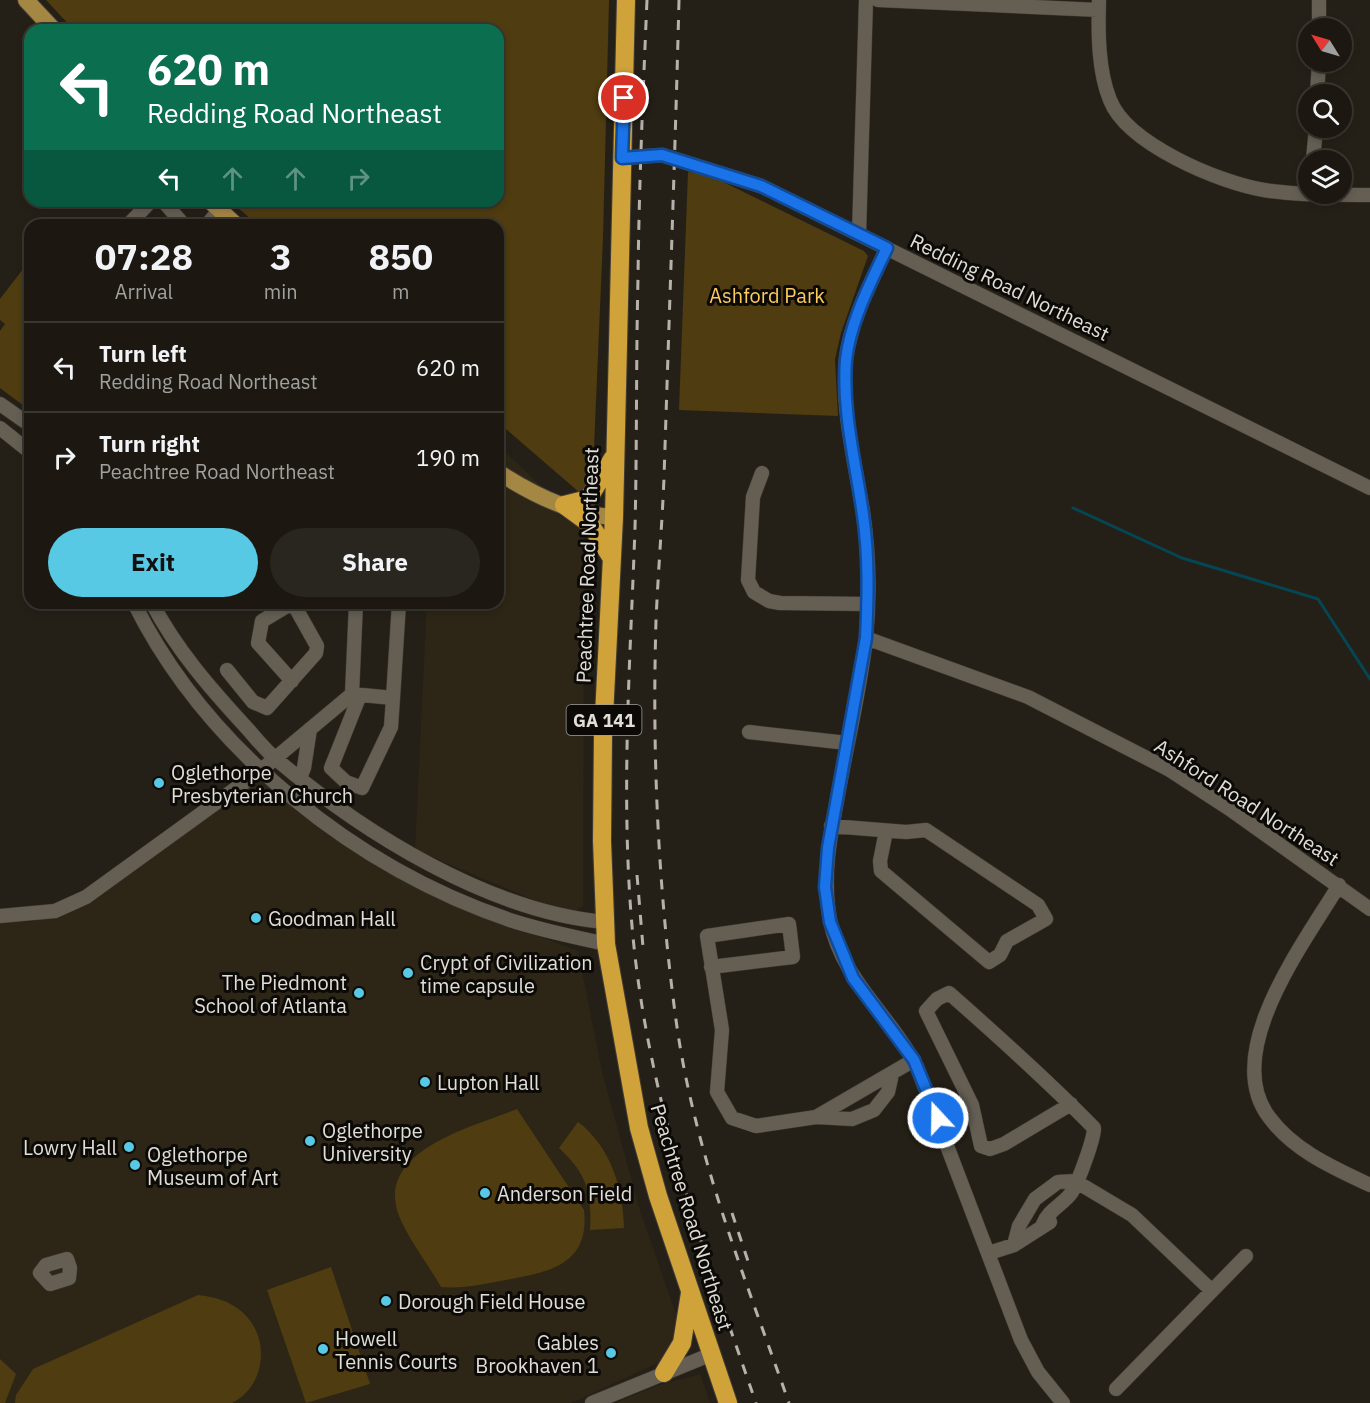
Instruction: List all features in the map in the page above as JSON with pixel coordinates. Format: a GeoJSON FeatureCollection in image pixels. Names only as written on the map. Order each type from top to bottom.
{"type":"FeatureCollection","features":[{"type":"Feature","properties":{"kind":"highway","name":"Peachtree Road Northeast"},"geometry":{"type":"LineString","coordinates":[[626,0],[614,518],[602,831],[606,944],[639,1128],[728,1403]]}},
{"type":"Feature","properties":{"kind":"highway"},"geometry":{"type":"LineString","coordinates":[[564,505],[588,499],[614,457]]}},
{"type":"Feature","properties":{"kind":"highway"},"geometry":{"type":"LineString","coordinates":[[564,505],[590,524],[611,557]]}},
{"type":"Feature","properties":{"kind":"highway"},"geometry":{"type":"LineString","coordinates":[[664,1373],[681,1343],[690,1291]]}},
{"type":"Feature","properties":{"kind":"main road"},"geometry":{"type":"LineString","coordinates":[[26,0],[48,24]]}},
{"type":"Feature","properties":{"kind":"main road"},"geometry":{"type":"LineString","coordinates":[[216,207],[229,219]]}},
{"type":"Feature","properties":{"kind":"main road"},"geometry":{"type":"LineString","coordinates":[[504,475],[591,516],[614,518]]}},
{"type":"Feature","properties":{"kind":"street"},"geometry":{"type":"LineString","coordinates":[[859,234],[866,0]]}},
{"type":"Feature","properties":{"kind":"street"},"geometry":{"type":"LineString","coordinates":[[878,0],[1099,5],[1103,78],[1110,102],[1125,123],[1143,138],[1200,170],[1263,190],[1298,193]]}},
{"type":"Feature","properties":{"kind":"street"},"geometry":{"type":"LineString","coordinates":[[1319,0],[1319,18]]}},
{"type":"Feature","properties":{"kind":"street","name":"Redding Road Northeast"},"geometry":{"type":"LineString","coordinates":[[622,158],[662,155],[761,186],[1370,488]]}},
{"type":"Feature","properties":{"kind":"street"},"geometry":{"type":"LineString","coordinates":[[1352,195],[1370,195]]}},
{"type":"Feature","properties":{"kind":"street"},"geometry":{"type":"LineString","coordinates":[[134,219],[145,207]]}},
{"type":"Feature","properties":{"kind":"street"},"geometry":{"type":"LineString","coordinates":[[168,207],[179,219]]}},
{"type":"Feature","properties":{"kind":"street"},"geometry":{"type":"LineString","coordinates":[[887,248],[858,316],[846,359],[848,414],[868,552],[867,604],[866,638],[831,826],[825,887],[830,922],[853,978],[914,1060],[1021,1340],[1038,1372],[1063,1403]]}},
{"type":"Feature","properties":{"kind":"street"},"geometry":{"type":"LineString","coordinates":[[0,404],[24,421]]}},
{"type":"Feature","properties":{"kind":"street"},"geometry":{"type":"LineString","coordinates":[[0,428],[24,447]]}},
{"type":"Feature","properties":{"kind":"street"},"geometry":{"type":"LineString","coordinates":[[762,473],[753,497],[748,579],[754,592],[769,602],[867,604]]}},
{"type":"Feature","properties":{"kind":"street"},"geometry":{"type":"LineString","coordinates":[[138,609],[176,675],[196,702],[260,771],[336,829],[421,880],[512,920],[606,944]]}},
{"type":"Feature","properties":{"kind":"street"},"geometry":{"type":"LineString","coordinates":[[155,609],[166,629],[189,661],[222,702],[275,758],[371,831],[471,884],[538,909],[576,920],[605,922]]}},
{"type":"Feature","properties":{"kind":"street"},"geometry":{"type":"LineString","coordinates":[[282,609],[262,621],[258,643],[292,681]]}},
{"type":"Feature","properties":{"kind":"street"},"geometry":{"type":"LineString","coordinates":[[227,670],[253,702],[267,708],[316,653],[317,646],[295,609]]}},
{"type":"Feature","properties":{"kind":"street"},"geometry":{"type":"LineString","coordinates":[[356,609],[356,694],[331,768],[346,782],[362,788],[391,727],[399,609]]}},
{"type":"Feature","properties":{"kind":"street","name":"Ashford Road Northeast"},"geometry":{"type":"LineString","coordinates":[[866,638],[1028,697],[1168,770],[1213,798],[1370,909]]}},
{"type":"Feature","properties":{"kind":"street"},"geometry":{"type":"LineString","coordinates":[[0,916],[55,911],[86,897],[260,771],[356,694],[393,698]]}},
{"type":"Feature","properties":{"kind":"street"},"geometry":{"type":"LineString","coordinates":[[300,778],[310,729]]}},
{"type":"Feature","properties":{"kind":"street"},"geometry":{"type":"LineString","coordinates":[[749,732],[847,743]]}},
{"type":"Feature","properties":{"kind":"street"},"geometry":{"type":"LineString","coordinates":[[289,746],[304,761]]}},
{"type":"Feature","properties":{"kind":"street"},"geometry":{"type":"LineString","coordinates":[[831,826],[886,831],[926,830],[1038,904],[1046,919],[1007,941],[1000,955],[989,962],[882,871],[880,861],[886,831]]}},
{"type":"Feature","properties":{"kind":"street"},"geometry":{"type":"LineString","coordinates":[[1339,885],[1274,994],[1260,1028],[1253,1059],[1257,1092],[1267,1116],[1301,1148],[1345,1175],[1370,1185]]}},
{"type":"Feature","properties":{"kind":"street"},"geometry":{"type":"LineString","coordinates":[[711,967],[793,957],[789,924],[707,936],[711,967],[722,1030],[717,1092],[732,1118],[756,1126],[822,1114],[914,1060]]}},
{"type":"Feature","properties":{"kind":"street"},"geometry":{"type":"LineString","coordinates":[[989,1253],[1014,1245],[1043,1224],[1049,1223],[1057,1215],[1074,1186],[1094,1140],[1094,1128],[1071,1104],[949,993],[937,999],[926,1011],[972,1105],[981,1146],[990,1149],[1004,1144],[1071,1104]]}},
{"type":"Feature","properties":{"kind":"street"},"geometry":{"type":"LineString","coordinates":[[822,1114],[852,1119],[874,1110],[888,1092],[888,1076]]}},
{"type":"Feature","properties":{"kind":"street"},"geometry":{"type":"LineString","coordinates":[[1014,1245],[1019,1226],[1035,1199],[1058,1182],[1074,1186],[1132,1215],[1212,1291]]}},
{"type":"Feature","properties":{"kind":"street"},"geometry":{"type":"LineString","coordinates":[[1116,1389],[1246,1256]]}},
{"type":"Feature","properties":{"kind":"street"},"geometry":{"type":"LineString","coordinates":[[592,1403],[712,1354]]}},
{"type":"Feature","properties":{"kind":"shaded area"},"geometry":{"type":"Polygon","coordinates":[[[504,451],[584,527],[583,906],[570,915],[422,853],[414,871],[427,609],[504,609],[504,451]]]}},
{"type":"Feature","properties":{"kind":"shaded area","name":"Oglethorpe University"},"geometry":{"type":"Polygon","coordinates":[[[260,777],[481,914],[578,951],[602,1072],[640,1211],[688,1349],[571,1403],[0,1403],[0,920],[29,922],[48,918],[260,777]]]}},
{"type":"Feature","properties":{"kind":"shaded area"},"geometry":{"type":"Polygon","coordinates":[[[700,1374],[710,1403],[615,1403],[656,1386],[700,1374]]]}},
{"type":"Feature","properties":{"kind":"green space"},"geometry":{"type":"Polygon","coordinates":[[[46,0],[609,0],[603,238],[592,494],[587,499],[504,427],[504,219],[251,219],[237,207],[504,207],[504,24],[68,24],[46,0]]]}},
{"type":"Feature","properties":{"kind":"green space","name":"Ashford Park"},"geometry":{"type":"Polygon","coordinates":[[[688,172],[707,174],[864,251],[868,256],[841,333],[835,359],[838,416],[679,410],[688,172]]]}},
{"type":"Feature","properties":{"kind":"green space"},"geometry":{"type":"Polygon","coordinates":[[[24,268],[24,406],[0,388],[0,331],[5,324],[0,320],[0,299],[24,268]]]}},
{"type":"Feature","properties":{"kind":"green space","name":"Anderson Field"},"geometry":{"type":"Polygon","coordinates":[[[517,1109],[584,1210],[584,1228],[580,1243],[563,1263],[551,1269],[473,1286],[441,1287],[399,1216],[395,1193],[401,1174],[414,1158],[432,1144],[517,1109]]]}},
{"type":"Feature","properties":{"kind":"green space"},"geometry":{"type":"Polygon","coordinates":[[[578,1122],[599,1143],[613,1169],[621,1198],[624,1228],[590,1230],[590,1205],[586,1184],[576,1166],[559,1148],[578,1122]]]}},
{"type":"Feature","properties":{"kind":"green space","name":"Howell Tennis Courts"},"geometry":{"type":"Polygon","coordinates":[[[331,1267],[370,1384],[306,1403],[267,1290],[331,1267]]]}},
{"type":"Feature","properties":{"kind":"green space"},"geometry":{"type":"Polygon","coordinates":[[[198,1295],[234,1306],[246,1316],[257,1333],[260,1344],[260,1367],[250,1388],[232,1403],[15,1403],[16,1395],[33,1369],[198,1295]]]}},
{"type":"Feature","properties":{"kind":"green space"},"geometry":{"type":"Polygon","coordinates":[[[0,1359],[16,1374],[5,1403],[0,1403],[0,1359]]]}},
{"type":"Feature","properties":{"kind":"waterway"},"geometry":{"type":"LineString","coordinates":[[1073,508],[1182,558],[1318,599],[1370,679]]}},
{"type":"Feature","properties":{"kind":"railway"},"geometry":{"type":"LineString","coordinates":[[647,0],[639,209],[635,528],[627,742],[630,903],[643,1014],[668,1127],[700,1238],[756,1403]]}},
{"type":"Feature","properties":{"kind":"railway"},"geometry":{"type":"LineString","coordinates":[[679,0],[664,478],[656,621],[655,721],[661,871],[676,1020],[695,1118],[723,1214],[789,1403]]}},
{"type":"Feature","properties":{"kind":"railway"},"geometry":{"type":"LineString","coordinates":[[637,875],[643,947]]}},
{"type":"Feature","properties":{"kind":"railway"},"geometry":{"type":"LineString","coordinates":[[732,1213],[749,1264]]}},
{"type":"Feature","properties":{"kind":"place","name":"Oglethorpe Presbyterian Church"},"geometry":{"type":"Point","coordinates":[159,783]}},
{"type":"Feature","properties":{"kind":"place","name":"Goodman Hall"},"geometry":{"type":"Point","coordinates":[256,918]}},
{"type":"Feature","properties":{"kind":"place","name":"Crypt of Civilization time capsule"},"geometry":{"type":"Point","coordinates":[408,973]}},
{"type":"Feature","properties":{"kind":"place","name":"The Piedmont School of Atlanta"},"geometry":{"type":"Point","coordinates":[359,993]}},
{"type":"Feature","properties":{"kind":"place","name":"Lupton Hall"},"geometry":{"type":"Point","coordinates":[425,1082]}},
{"type":"Feature","properties":{"kind":"place","name":"Oglethorpe University"},"geometry":{"type":"Point","coordinates":[310,1141]}},
{"type":"Feature","properties":{"kind":"place","name":"Lowry Hall"},"geometry":{"type":"Point","coordinates":[129,1147]}},
{"type":"Feature","properties":{"kind":"place","name":"Oglethorpe Museum of Art"},"geometry":{"type":"Point","coordinates":[135,1165]}},
{"type":"Feature","properties":{"kind":"place","name":"Anderson Field"},"geometry":{"type":"Point","coordinates":[485,1193]}},
{"type":"Feature","properties":{"kind":"place","name":"Dorough Field House"},"geometry":{"type":"Point","coordinates":[386,1301]}},
{"type":"Feature","properties":{"kind":"place","name":"Howell Tennis Courts"},"geometry":{"type":"Point","coordinates":[323,1349]}},
{"type":"Feature","properties":{"kind":"place","name":"Gables Brookhaven 1"},"geometry":{"type":"Point","coordinates":[611,1353]}},
{"type":"Feature","properties":{"kind":"route"},"geometry":{"type":"LineString","coordinates":[[624,98],[622,158],[662,155],[761,186],[887,248],[851,335],[846,359],[848,414],[868,552],[866,638],[831,826],[825,887],[830,922],[853,978],[914,1060],[938,1118]]}}]}
